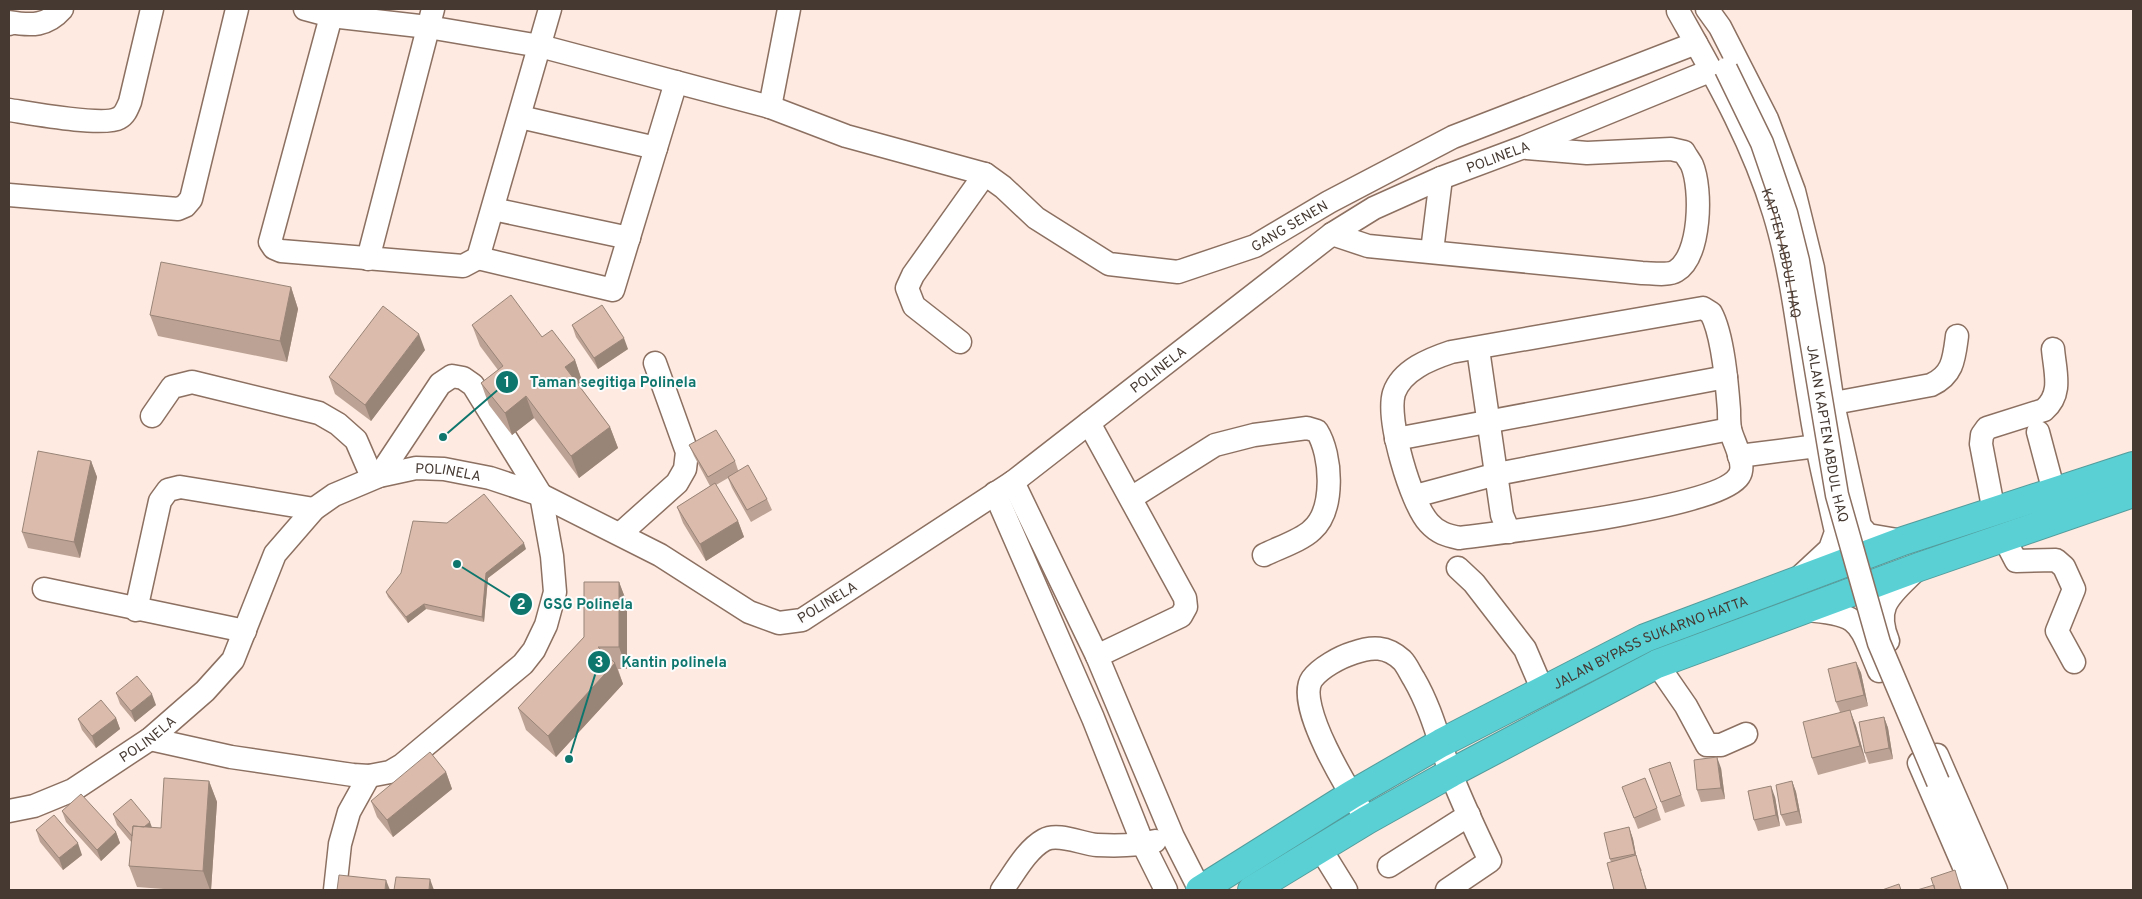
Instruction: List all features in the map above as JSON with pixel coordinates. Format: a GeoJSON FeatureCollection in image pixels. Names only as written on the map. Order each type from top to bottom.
{"type":"FeatureCollection","features":[{"type":"Feature","properties":{"kind":"highway","name":"JALAN BYPASS SUKARNO HATTA"},"geometry":{"type":"LineString","coordinates":[[1200,890],[1351,795],[1442,743],[1645,638],[1903,542],[2133,466]]}},
{"type":"Feature","properties":{"kind":"highway","name":"JALAN BYPASS SUKARNO HATTA"},"geometry":{"type":"LineString","coordinates":[[1252,890],[1367,820],[1451,773],[1657,664],[1919,567],[2133,493]]}},
{"type":"Feature","properties":{"kind":"street"},"geometry":{"type":"LineString","coordinates":[[9,23],[43,23],[52,20],[62,9]]}},
{"type":"Feature","properties":{"kind":"street"},"geometry":{"type":"LineString","coordinates":[[9,110],[91,120],[112,121],[119,118],[125,113],[130,102],[152,9]]}},
{"type":"Feature","properties":{"kind":"street"},"geometry":{"type":"LineString","coordinates":[[9,195],[178,209],[185,206],[191,199],[237,9]]}},
{"type":"Feature","properties":{"kind":"street","name":"GANG SENEN"},"geometry":{"type":"LineString","coordinates":[[305,9],[431,18],[770,107],[846,136],[985,174],[1003,187],[1036,218],[1109,264],[1178,272],[1255,246],[1329,202],[1453,137],[1696,43]]}},
{"type":"Feature","properties":{"kind":"street"},"geometry":{"type":"LineString","coordinates":[[478,258],[550,9]]}},
{"type":"Feature","properties":{"kind":"street"},"geometry":{"type":"LineString","coordinates":[[770,107],[789,9]]}},
{"type":"Feature","properties":{"kind":"street","name":"JALAN KAPTEN ABDUL HAQ"},"geometry":{"type":"LineString","coordinates":[[1703,9],[1720,67]]}},
{"type":"Feature","properties":{"kind":"street","name":"KAPTEN ABDUL HAQ"},"geometry":{"type":"LineString","coordinates":[[1707,9],[1720,27],[1767,119],[1794,191],[1813,268],[1833,404],[1860,526],[1868,535],[1903,542]]}},
{"type":"Feature","properties":{"kind":"street","name":"JALAN KAPTEN ABDUL HAQ"},"geometry":{"type":"LineString","coordinates":[[1678,10],[1720,67],[1762,143],[1786,213],[1798,261],[1837,495],[1879,643],[1948,804],[1965,882]]}},
{"type":"Feature","properties":{"kind":"street","name":"KAPTEN ABDUL HAQ"},"geometry":{"type":"LineString","coordinates":[[1678,10],[1696,43],[1720,67],[1769,200],[1786,256],[1817,446],[1836,532],[1830,549],[1791,583]]}},
{"type":"Feature","properties":{"kind":"street"},"geometry":{"type":"LineString","coordinates":[[332,12],[270,242],[274,248],[281,252],[463,266],[478,258],[613,290],[676,82]]}},
{"type":"Feature","properties":{"kind":"street"},"geometry":{"type":"LineString","coordinates":[[368,260],[431,18]]}},
{"type":"Feature","properties":{"kind":"street","name":"POLINELA"},"geometry":{"type":"LineString","coordinates":[[9,811],[34,806],[73,790],[150,739],[205,691],[232,660],[274,554],[314,509],[334,495],[375,476],[416,468],[444,469],[490,478],[541,495],[660,555],[748,612],[779,623],[802,620],[1004,488],[1332,234],[1374,208],[1441,178],[1524,147],[1720,67]]}},
{"type":"Feature","properties":{"kind":"street"},"geometry":{"type":"LineString","coordinates":[[520,117],[656,148]]}},
{"type":"Feature","properties":{"kind":"street"},"geometry":{"type":"LineString","coordinates":[[1586,121],[1587,153]]}},
{"type":"Feature","properties":{"kind":"street"},"geometry":{"type":"LineString","coordinates":[[1332,234],[1368,246],[1642,273],[1674,273],[1685,265],[1697,232],[1697,187],[1692,165],[1684,152],[1671,149],[1587,153],[1524,147]]}},
{"type":"Feature","properties":{"kind":"street"},"geometry":{"type":"LineString","coordinates":[[960,342],[914,306],[907,288],[912,275],[985,174]]}},
{"type":"Feature","properties":{"kind":"street"},"geometry":{"type":"LineString","coordinates":[[1432,251],[1441,178]]}},
{"type":"Feature","properties":{"kind":"street"},"geometry":{"type":"LineString","coordinates":[[1769,200],[1779,204],[1787,200],[1794,191]]}},
{"type":"Feature","properties":{"kind":"street"},"geometry":{"type":"LineString","coordinates":[[492,209],[629,238]]}},
{"type":"Feature","properties":{"kind":"street"},"geometry":{"type":"LineString","coordinates":[[1703,308],[1711,313],[1714,318],[1726,377],[1730,429],[1739,456],[1741,471],[1738,478],[1731,484],[1692,500],[1634,513],[1459,538],[1440,534],[1427,522],[1406,476],[1396,439],[1394,394],[1402,380],[1431,359],[1451,352],[1478,349],[1703,308]]}},
{"type":"Feature","properties":{"kind":"street"},"geometry":{"type":"LineString","coordinates":[[1810,407],[1930,385],[1943,380],[1954,362],[1957,336]]}},
{"type":"Feature","properties":{"kind":"street"},"geometry":{"type":"LineString","coordinates":[[1478,349],[1502,514],[1509,532]]}},
{"type":"Feature","properties":{"kind":"street"},"geometry":{"type":"LineString","coordinates":[[1994,512],[1981,444],[1982,435],[1987,428],[2044,410],[2051,404],[2058,392],[2053,349]]}},
{"type":"Feature","properties":{"kind":"street"},"geometry":{"type":"LineString","coordinates":[[620,534],[677,483],[685,469],[687,452],[655,363]]}},
{"type":"Feature","properties":{"kind":"street"},"geometry":{"type":"LineString","coordinates":[[150,739],[231,757],[353,775],[370,776],[390,772],[416,755],[523,664],[534,650],[546,625],[555,592],[552,556],[541,495],[473,384],[458,376],[448,378],[440,384],[375,476],[356,440],[338,424],[319,414],[192,382],[172,388],[152,416]]}},
{"type":"Feature","properties":{"kind":"street"},"geometry":{"type":"LineString","coordinates":[[1396,439],[1726,377]]}},
{"type":"Feature","properties":{"kind":"street"},"geometry":{"type":"LineString","coordinates":[[1089,424],[1185,598],[1186,608],[1181,616],[1097,656]]}},
{"type":"Feature","properties":{"kind":"street"},"geometry":{"type":"LineString","coordinates":[[1131,498],[1215,445],[1254,435],[1307,428],[1317,431],[1326,451],[1328,472],[1326,503],[1322,519],[1311,531],[1264,555]]}},
{"type":"Feature","properties":{"kind":"street"},"geometry":{"type":"LineString","coordinates":[[1415,496],[1497,474],[1730,429]]}},
{"type":"Feature","properties":{"kind":"street"},"geometry":{"type":"LineString","coordinates":[[2038,432],[2054,492]]}},
{"type":"Feature","properties":{"kind":"street"},"geometry":{"type":"LineString","coordinates":[[1739,456],[1817,446]]}},
{"type":"Feature","properties":{"kind":"street"},"geometry":{"type":"LineString","coordinates":[[136,610],[160,500],[168,490],[180,487],[314,509]]}},
{"type":"Feature","properties":{"kind":"street"},"geometry":{"type":"LineString","coordinates":[[1004,488],[1097,656],[1173,837],[1200,890]]}},
{"type":"Feature","properties":{"kind":"street"},"geometry":{"type":"LineString","coordinates":[[1004,488],[1143,844],[1166,890]]}},
{"type":"Feature","properties":{"kind":"street"},"geometry":{"type":"LineString","coordinates":[[1833,520],[1839,527],[1846,528],[1854,523],[1856,514]]}},
{"type":"Feature","properties":{"kind":"street"},"geometry":{"type":"LineString","coordinates":[[2004,538],[2016,561],[2056,560],[2064,567],[2074,589],[2057,631],[2074,662]]}},
{"type":"Feature","properties":{"kind":"street","name":"JALAN KAPTEN ABDUL HAQ"},"geometry":{"type":"LineString","coordinates":[[1878,643],[1882,610],[1893,592],[1919,567]]}},
{"type":"Feature","properties":{"kind":"street"},"geometry":{"type":"LineString","coordinates":[[1458,568],[1474,582],[1491,606],[1504,618],[1525,648],[1543,691]]}},
{"type":"Feature","properties":{"kind":"street"},"geometry":{"type":"LineString","coordinates":[[44,589],[136,610],[245,631]]}},
{"type":"Feature","properties":{"kind":"street","name":"JALAN KAPTEN ABDUL HAQ"},"geometry":{"type":"LineString","coordinates":[[1802,610],[1841,614],[1861,627],[1878,643],[1948,804],[1996,890]]}},
{"type":"Feature","properties":{"kind":"street"},"geometry":{"type":"LineString","coordinates":[[1367,820],[1332,764],[1309,700],[1312,679],[1329,665],[1348,654],[1367,648],[1388,650],[1403,661],[1428,703],[1451,773],[1490,861],[1447,890]]}},
{"type":"Feature","properties":{"kind":"street"},"geometry":{"type":"LineString","coordinates":[[1657,664],[1686,706],[1707,746],[1721,744],[1746,734]]}},
{"type":"Feature","properties":{"kind":"street"},"geometry":{"type":"LineString","coordinates":[[1094,718],[1120,708]]}},
{"type":"Feature","properties":{"kind":"street"},"geometry":{"type":"LineString","coordinates":[[335,890],[340,844],[349,812],[370,776]]}},
{"type":"Feature","properties":{"kind":"street"},"geometry":{"type":"LineString","coordinates":[[1389,866],[1469,815]]}},
{"type":"Feature","properties":{"kind":"street"},"geometry":{"type":"LineString","coordinates":[[1002,890],[1026,856],[1042,841],[1051,836],[1096,845],[1143,844],[1173,837]]}},
{"type":"Feature","properties":{"kind":"street"},"geometry":{"type":"LineString","coordinates":[[1320,848],[1346,890]]}},
{"type":"Feature","properties":{"kind":"building"},"geometry":{"type":"Polygon","coordinates":[[[161,262],[291,287],[280,341],[150,315],[161,262]]]}},
{"type":"Feature","properties":{"kind":"building"},"geometry":{"type":"Polygon","coordinates":[[[511,295],[542,337],[552,330],[575,360],[565,367],[610,427],[571,456],[526,396],[505,413],[481,383],[503,366],[472,325],[511,295]]]}},
{"type":"Feature","properties":{"kind":"building"},"geometry":{"type":"Polygon","coordinates":[[[602,305],[624,338],[594,358],[572,325],[602,305]]]}},
{"type":"Feature","properties":{"kind":"building"},"geometry":{"type":"Polygon","coordinates":[[[383,306],[419,334],[365,405],[329,377],[383,306]]]}},
{"type":"Feature","properties":{"kind":"building"},"geometry":{"type":"Polygon","coordinates":[[[716,430],[735,461],[708,477],[689,445],[716,430]]]}},
{"type":"Feature","properties":{"kind":"building"},"geometry":{"type":"Polygon","coordinates":[[[38,451],[91,461],[74,542],[22,532],[38,451]]]}},
{"type":"Feature","properties":{"kind":"building"},"geometry":{"type":"Polygon","coordinates":[[[748,465],[767,499],[747,510],[728,477],[748,465]]]}},
{"type":"Feature","properties":{"kind":"building"},"geometry":{"type":"Polygon","coordinates":[[[715,483],[738,521],[700,544],[677,507],[715,483]]]}},
{"type":"Feature","properties":{"kind":"building"},"geometry":{"type":"Polygon","coordinates":[[[484,494],[524,543],[486,573],[482,617],[424,604],[406,617],[386,592],[401,573],[413,521],[447,523],[484,494]]]}},
{"type":"Feature","properties":{"kind":"building"},"geometry":{"type":"Polygon","coordinates":[[[584,582],[619,582],[619,647],[598,647],[615,663],[548,736],[518,708],[584,637],[584,582]]]}},
{"type":"Feature","properties":{"kind":"building"},"geometry":{"type":"Polygon","coordinates":[[[1856,662],[1864,695],[1836,702],[1828,669],[1856,662]]]}},
{"type":"Feature","properties":{"kind":"building"},"geometry":{"type":"Polygon","coordinates":[[[137,676],[152,694],[131,711],[116,693],[137,676]]]}},
{"type":"Feature","properties":{"kind":"building"},"geometry":{"type":"Polygon","coordinates":[[[101,700],[116,718],[92,736],[78,719],[101,700]]]}},
{"type":"Feature","properties":{"kind":"building"},"geometry":{"type":"Polygon","coordinates":[[[1850,710],[1860,746],[1812,758],[1803,722],[1850,710]]]}},
{"type":"Feature","properties":{"kind":"building"},"geometry":{"type":"Polygon","coordinates":[[[1884,717],[1889,748],[1865,753],[1859,722],[1884,717]]]}},
{"type":"Feature","properties":{"kind":"building"},"geometry":{"type":"Polygon","coordinates":[[[430,752],[446,772],[387,820],[371,801],[430,752]]]}},
{"type":"Feature","properties":{"kind":"building"},"geometry":{"type":"Polygon","coordinates":[[[1717,757],[1721,788],[1697,790],[1694,760],[1717,757]]]}},
{"type":"Feature","properties":{"kind":"building"},"geometry":{"type":"Polygon","coordinates":[[[1670,762],[1681,795],[1661,802],[1649,769],[1670,762]]]}},
{"type":"Feature","properties":{"kind":"building"},"geometry":{"type":"Polygon","coordinates":[[[164,778],[209,781],[203,871],[129,866],[133,826],[161,828],[164,778]]]}},
{"type":"Feature","properties":{"kind":"building"},"geometry":{"type":"Polygon","coordinates":[[[1645,778],[1657,808],[1634,818],[1622,787],[1645,778]]]}},
{"type":"Feature","properties":{"kind":"building"},"geometry":{"type":"Polygon","coordinates":[[[1792,781],[1798,811],[1781,815],[1776,785],[1792,781]]]}},
{"type":"Feature","properties":{"kind":"building"},"geometry":{"type":"Polygon","coordinates":[[[1771,786],[1776,815],[1754,820],[1748,791],[1771,786]]]}},
{"type":"Feature","properties":{"kind":"building"},"geometry":{"type":"Polygon","coordinates":[[[81,794],[116,832],[97,850],[62,811],[81,794]]]}},
{"type":"Feature","properties":{"kind":"building"},"geometry":{"type":"Polygon","coordinates":[[[131,799],[150,822],[144,827],[133,826],[132,836],[113,814],[131,799]]]}},
{"type":"Feature","properties":{"kind":"building"},"geometry":{"type":"Polygon","coordinates":[[[54,815],[78,843],[59,858],[36,830],[54,815]]]}},
{"type":"Feature","properties":{"kind":"building"},"geometry":{"type":"Polygon","coordinates":[[[1629,827],[1635,854],[1610,859],[1604,833],[1629,827]]]}},
{"type":"Feature","properties":{"kind":"building"},"geometry":{"type":"Polygon","coordinates":[[[1636,855],[1646,890],[1614,890],[1607,863],[1636,855]]]}},
{"type":"Feature","properties":{"kind":"building"},"geometry":{"type":"Polygon","coordinates":[[[1955,870],[1961,890],[1935,890],[1931,878],[1955,870]]]}},
{"type":"Feature","properties":{"kind":"building"},"geometry":{"type":"Polygon","coordinates":[[[339,875],[386,880],[385,890],[337,890],[339,875]]]}},
{"type":"Feature","properties":{"kind":"building"},"geometry":{"type":"Polygon","coordinates":[[[396,877],[430,879],[429,890],[394,890],[396,877]]]}},
{"type":"Feature","properties":{"kind":"building"},"geometry":{"type":"Polygon","coordinates":[[[1899,884],[1901,890],[1882,890],[1899,884]]]}},
{"type":"Feature","properties":{"kind":"building"},"geometry":{"type":"Polygon","coordinates":[[[1934,885],[1935,890],[1917,890],[1934,885]]]}},
{"type":"Feature","properties":{"kind":"place","name":"Taman segitiga Polinela"},"geometry":{"type":"Point","coordinates":[443,437]}},
{"type":"Feature","properties":{"kind":"place","name":"GSG Polinela"},"geometry":{"type":"Point","coordinates":[457,564]}},
{"type":"Feature","properties":{"kind":"place","name":"Kantin polinela"},"geometry":{"type":"Point","coordinates":[569,759]}}]}
